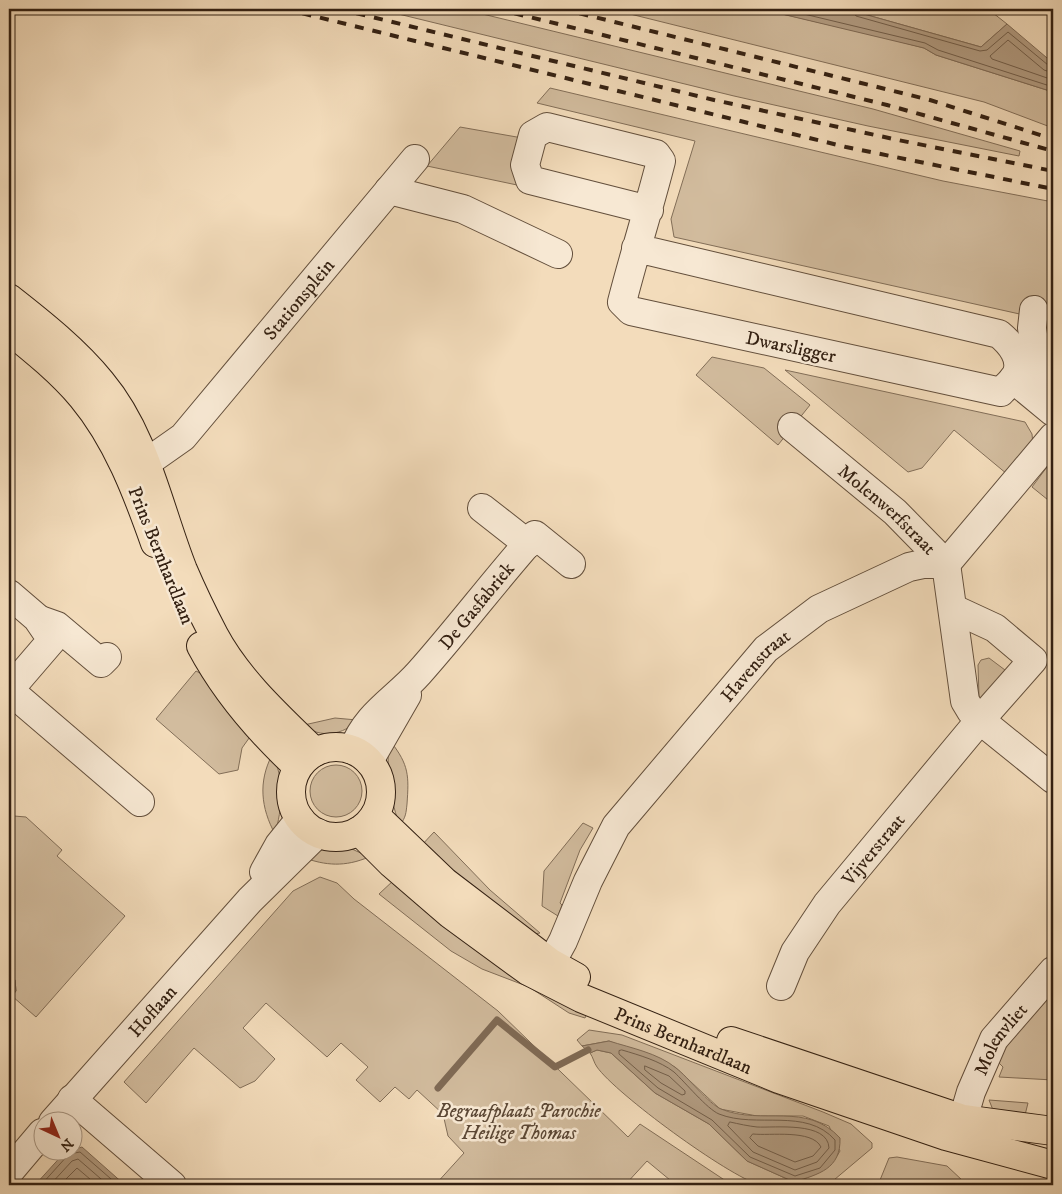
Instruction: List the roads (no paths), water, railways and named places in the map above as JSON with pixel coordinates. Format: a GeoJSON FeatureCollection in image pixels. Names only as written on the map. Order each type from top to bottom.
{"type":"FeatureCollection","features":[{"type":"Feature","properties":{"kind":"main road","name":"Prins Bernhardlaan"},"geometry":{"type":"LineString","coordinates":[[9,298],[59,341],[102,383],[134,438],[138,470]]}},
{"type":"Feature","properties":{"kind":"main road","name":"Prins Bernhardlaan"},"geometry":{"type":"LineString","coordinates":[[14,339],[83,398],[107,434],[138,470],[156,486],[183,569],[214,635],[307,760]]}},
{"type":"Feature","properties":{"kind":"main road"},"geometry":{"type":"LineString","coordinates":[[334,747],[361,756],[379,777],[381,787],[379,806],[367,823],[338,837],[309,826],[295,811],[291,794],[294,776],[307,760],[334,747]]}},
{"type":"Feature","properties":{"kind":"main road","name":"Prins Bernhardlaan"},"geometry":{"type":"LineString","coordinates":[[367,823],[446,882],[539,967],[581,998],[779,1079],[946,1136],[1053,1165]]}},
{"type":"Feature","properties":{"kind":"main road","name":"Prins Bernhardlaan"},"geometry":{"type":"LineString","coordinates":[[539,967],[595,986],[718,1036],[963,1119],[1053,1131]]}},
{"type":"Feature","properties":{"kind":"street","name":"Dwarsligger"},"geometry":{"type":"LineString","coordinates":[[648,210],[530,180],[525,165],[533,135],[547,127],[656,154],[662,161],[622,302],[631,312],[1001,392],[1013,379]]}},
{"type":"Feature","properties":{"kind":"street","name":"Stationsplein"},"geometry":{"type":"LineString","coordinates":[[138,470],[183,437],[415,159]]}},
{"type":"Feature","properties":{"kind":"street"},"geometry":{"type":"LineString","coordinates":[[389,190],[463,209],[558,254]]}},
{"type":"Feature","properties":{"kind":"street"},"geometry":{"type":"LineString","coordinates":[[636,248],[999,334],[1014,347],[1018,365],[1017,374],[1013,379],[1053,412]]}},
{"type":"Feature","properties":{"kind":"street"},"geometry":{"type":"LineString","coordinates":[[1034,310],[1032,328],[1038,368],[1053,383]]}},
{"type":"Feature","properties":{"kind":"street","name":"Prins Bernhardlaan"},"geometry":{"type":"LineString","coordinates":[[14,339],[59,341]]}},
{"type":"Feature","properties":{"kind":"street","name":"Molenwerfstraat"},"geometry":{"type":"LineString","coordinates":[[792,427],[895,512],[946,564],[954,609],[964,701],[970,711],[980,720],[1053,779]]}},
{"type":"Feature","properties":{"kind":"street"},"geometry":{"type":"LineString","coordinates":[[946,564],[1053,437]]}},
{"type":"Feature","properties":{"kind":"street"},"geometry":{"type":"LineString","coordinates":[[480,511],[529,542],[571,564]]}},
{"type":"Feature","properties":{"kind":"street","name":"De Gasfabriek"},"geometry":{"type":"LineString","coordinates":[[361,756],[418,675],[529,542]]}},
{"type":"Feature","properties":{"kind":"street","name":"Havenstraat"},"geometry":{"type":"LineString","coordinates":[[539,967],[564,941],[588,880],[616,826],[766,649],[819,609],[910,567],[923,564],[946,564]]}},
{"type":"Feature","properties":{"kind":"street"},"geometry":{"type":"LineString","coordinates":[[9,594],[44,629]]}},
{"type":"Feature","properties":{"kind":"street"},"geometry":{"type":"LineString","coordinates":[[954,609],[995,628],[1033,660],[980,720]]}},
{"type":"Feature","properties":{"kind":"street"},"geometry":{"type":"LineString","coordinates":[[106,656],[101,663],[56,626],[44,629],[9,690],[140,802]]}},
{"type":"Feature","properties":{"kind":"street","name":"Vijverstraat"},"geometry":{"type":"LineString","coordinates":[[781,986],[795,952],[827,904],[980,720]]}},
{"type":"Feature","properties":{"kind":"street","name":"Hoflaan"},"geometry":{"type":"LineString","coordinates":[[61,1112],[250,900],[279,845],[309,826]]}},
{"type":"Feature","properties":{"kind":"street","name":"Molenvliet"},"geometry":{"type":"LineString","coordinates":[[963,1119],[971,1092],[994,1039],[1053,971]]}},
{"type":"Feature","properties":{"kind":"street"},"geometry":{"type":"LineString","coordinates":[[72,1099],[172,1185]]}},
{"type":"Feature","properties":{"kind":"street"},"geometry":{"type":"LineString","coordinates":[[9,1172],[32,1145]]}},
{"type":"Feature","properties":{"kind":"water"},"geometry":{"type":"Polygon","coordinates":[[[761,9],[846,9],[981,47],[1007,24],[1053,63],[1053,92],[936,55],[924,48],[761,9]]]}},
{"type":"Feature","properties":{"kind":"water"},"geometry":{"type":"Polygon","coordinates":[[[9,973],[15,980],[16,991],[9,999],[9,973]]]}},
{"type":"Feature","properties":{"kind":"water"},"geometry":{"type":"Polygon","coordinates":[[[609,1041],[661,1058],[681,1072],[711,1102],[721,1109],[753,1116],[798,1117],[813,1120],[827,1127],[840,1138],[837,1157],[827,1169],[794,1182],[747,1161],[709,1124],[655,1093],[611,1053],[597,1050],[590,1053],[582,1046],[609,1041]]]}},
{"type":"Feature","properties":{"kind":"water"},"geometry":{"type":"Polygon","coordinates":[[[82,1147],[125,1185],[86,1185],[84,1183],[81,1185],[35,1185],[56,1162],[82,1162],[82,1147]]]}},
{"type":"Feature","properties":{"kind":"waterway"},"geometry":{"type":"LineString","coordinates":[[438,1088],[497,1020],[555,1067],[588,1050]]}},
{"type":"Feature","properties":{"kind":"railway"},"geometry":{"type":"LineString","coordinates":[[285,9],[846,147],[1053,189]]}},
{"type":"Feature","properties":{"kind":"railway"},"geometry":{"type":"LineString","coordinates":[[339,9],[714,100],[1053,171]]}},
{"type":"Feature","properties":{"kind":"railway"},"geometry":{"type":"LineString","coordinates":[[497,9],[887,105],[1053,151]]}},
{"type":"Feature","properties":{"kind":"railway"},"geometry":{"type":"LineString","coordinates":[[562,9],[930,100],[1053,139]]}},
{"type":"Feature","properties":{"kind":"park label","name":"Begraafplaats Parochie Heilige Thomas"},"geometry":{"type":"Point","coordinates":[519,1121]}}]}
